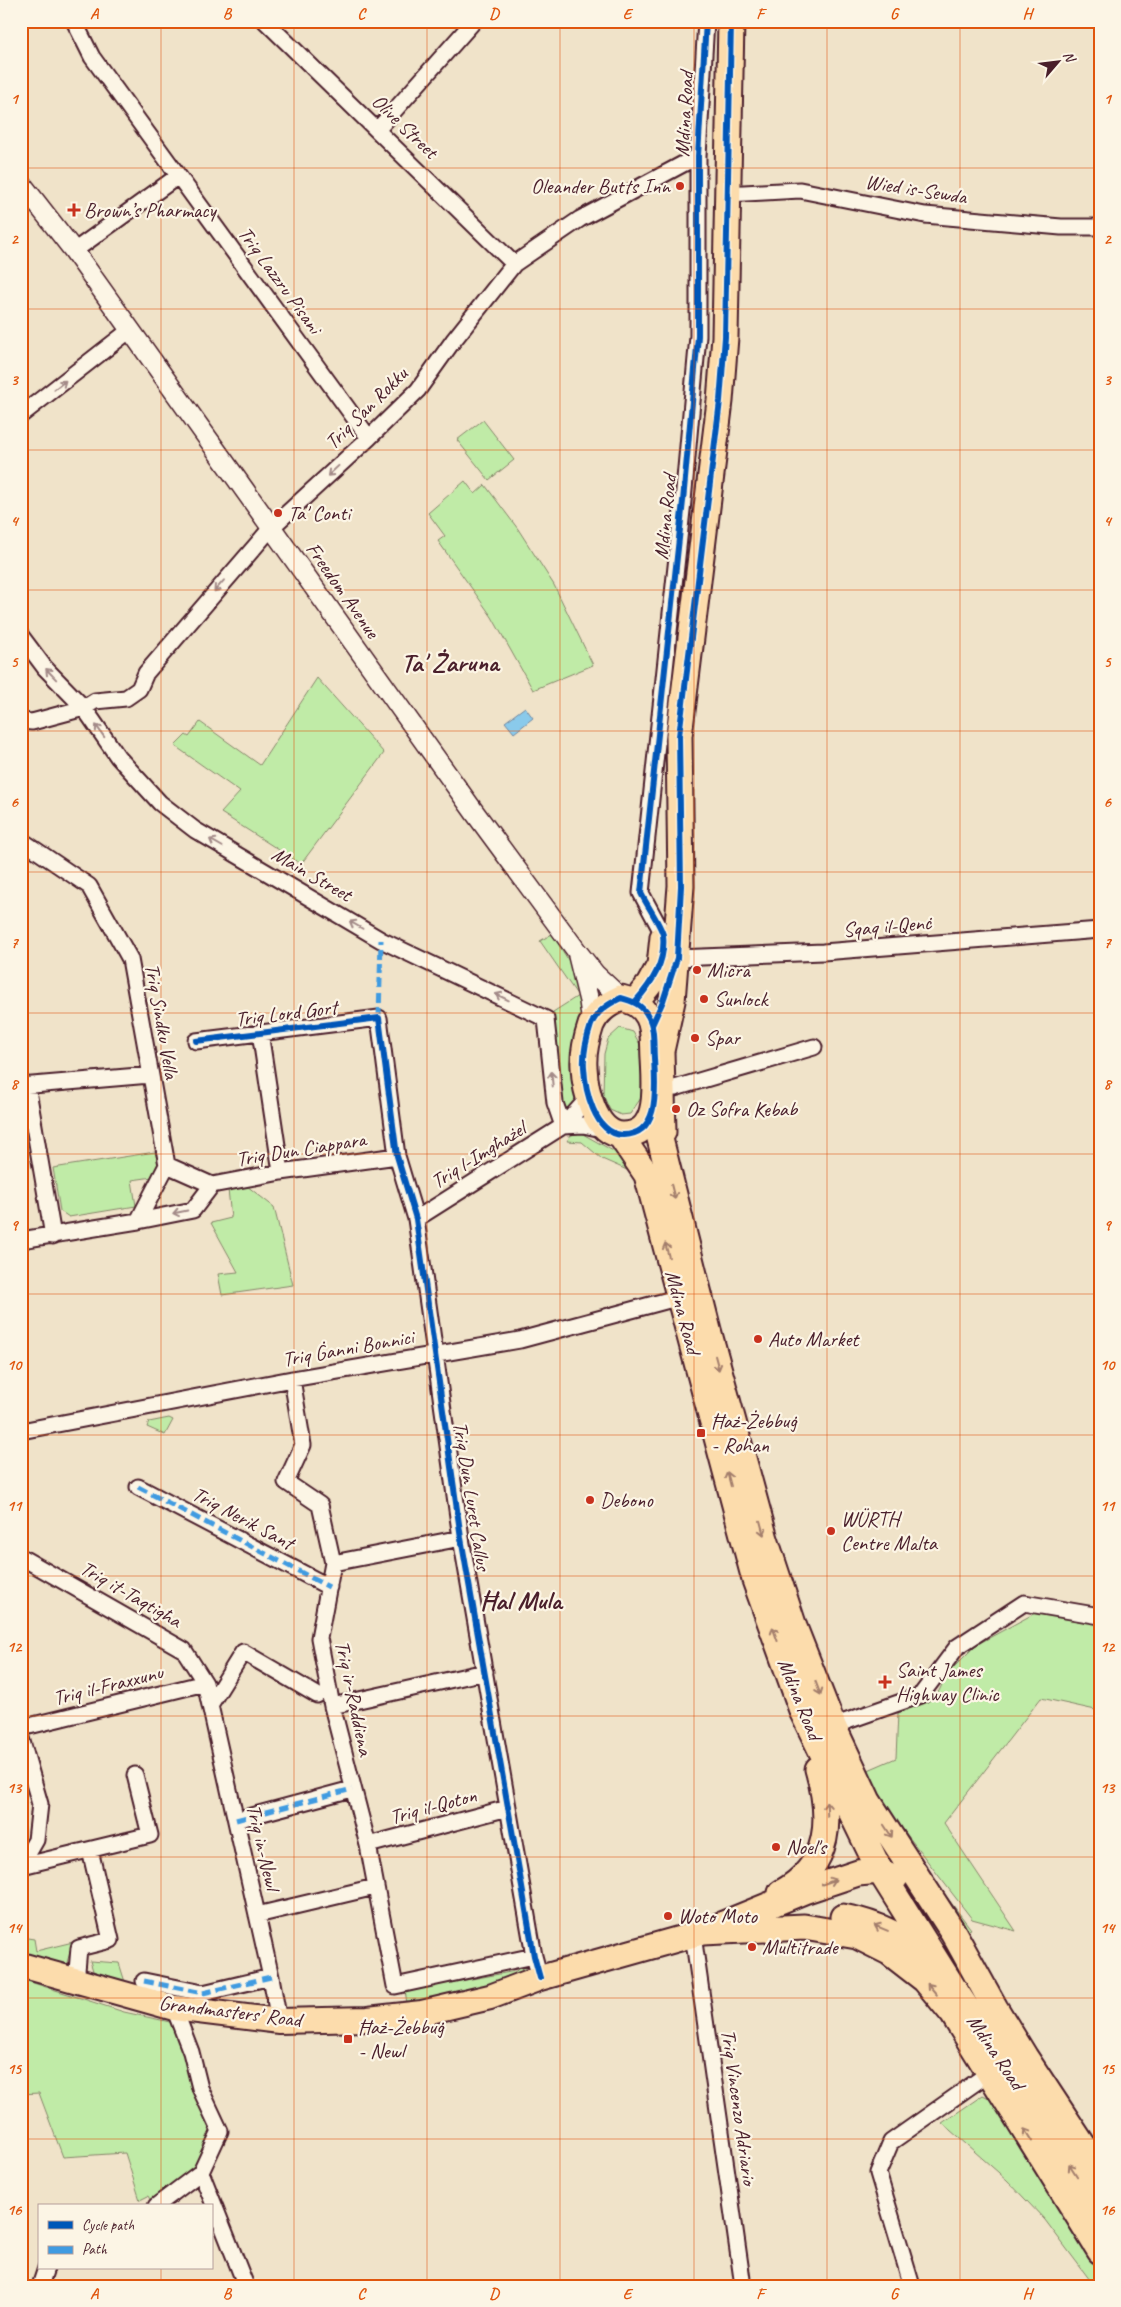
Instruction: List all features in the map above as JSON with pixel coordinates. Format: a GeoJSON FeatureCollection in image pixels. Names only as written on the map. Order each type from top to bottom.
{"type":"FeatureCollection","features":[{"type":"Feature","properties":{"kind":"highway","name":"Mdina Road"},"geometry":{"type":"LineString","coordinates":[[663,1144],[661,1050],[672,1001],[677,958],[681,886],[679,736],[720,401],[725,337],[726,194],[731,21]]}},
{"type":"Feature","properties":{"kind":"highway","name":"Mdina Road"},"geometry":{"type":"LineString","coordinates":[[679,736],[668,775],[663,934],[660,965],[649,985],[628,1000],[600,1011],[592,1024],[584,1065],[589,1097],[593,1109],[602,1124],[616,1133],[647,1175],[755,1580],[803,1713],[877,1871],[1100,2211]]}},
{"type":"Feature","properties":{"kind":"highway","name":"Mdina Road"},"geometry":{"type":"LineString","coordinates":[[677,958],[658,1015],[652,1025],[655,1094],[653,1111],[663,1144],[705,1320],[765,1539],[794,1627],[833,1726],[868,1801],[953,1932],[960,1948],[1025,2057],[1100,2171]]}},
{"type":"Feature","properties":{"kind":"highway"},"geometry":{"type":"LineString","coordinates":[[628,1000],[648,1016],[652,1025]]}},
{"type":"Feature","properties":{"kind":"highway"},"geometry":{"type":"LineString","coordinates":[[616,1133],[633,1134],[640,1130],[648,1122],[653,1111]]}},
{"type":"Feature","properties":{"kind":"highway"},"geometry":{"type":"LineString","coordinates":[[698,1934],[790,1888],[802,1879],[817,1857],[825,1835],[827,1804],[803,1713]]}},
{"type":"Feature","properties":{"kind":"highway"},"geometry":{"type":"LineString","coordinates":[[698,1934],[811,1889],[858,1873],[877,1871],[896,1878],[916,1897],[1025,2057]]}},
{"type":"Feature","properties":{"kind":"highway"},"geometry":{"type":"LineString","coordinates":[[698,1934],[794,1914],[829,1916],[863,1921],[906,1940],[948,1978]]}},
{"type":"Feature","properties":{"kind":"highway"},"geometry":{"type":"LineString","coordinates":[[698,1934],[804,1927],[857,1936],[889,1952],[925,1980],[953,2014],[1100,2251]]}},
{"type":"Feature","properties":{"kind":"main road","name":"Grandmasters' Road"},"geometry":{"type":"LineString","coordinates":[[21,1965],[174,2008],[279,2021],[368,2019],[422,2013],[490,1997],[537,1967],[698,1934]]}},
{"type":"Feature","properties":{"kind":"street","name":"Triq Lazzru Pisani"},"geometry":{"type":"LineString","coordinates":[[74,21],[92,57],[369,438]]}},
{"type":"Feature","properties":{"kind":"street","name":"Olive Street"},"geometry":{"type":"LineString","coordinates":[[265,21],[378,129],[514,264]]}},
{"type":"Feature","properties":{"kind":"street"},"geometry":{"type":"LineString","coordinates":[[378,129],[474,21]]}},
{"type":"Feature","properties":{"kind":"street","name":"Mdina Road"},"geometry":{"type":"LineString","coordinates":[[663,934],[641,894],[682,515],[698,336],[698,156],[706,21]]}},
{"type":"Feature","properties":{"kind":"street","name":"Triq San Rokku"},"geometry":{"type":"LineString","coordinates":[[21,721],[32,722],[84,708],[95,702],[126,698],[139,689],[146,672],[271,528],[418,390],[453,341],[514,264],[580,219],[698,156]]}},
{"type":"Feature","properties":{"kind":"street"},"geometry":{"type":"LineString","coordinates":[[74,251],[178,176]]}},
{"type":"Feature","properties":{"kind":"street","name":"Freedom Avenue"},"geometry":{"type":"LineString","coordinates":[[21,183],[74,251],[457,789],[576,950],[595,974],[628,1000]]}},
{"type":"Feature","properties":{"kind":"street","name":"Wied is-Sewda"},"geometry":{"type":"LineString","coordinates":[[726,194],[800,190],[925,215],[1061,228],[1100,227]]}},
{"type":"Feature","properties":{"kind":"street"},"geometry":{"type":"LineString","coordinates":[[21,415],[130,330]]}},
{"type":"Feature","properties":{"kind":"street","name":"Main Street"},"geometry":{"type":"LineString","coordinates":[[21,636],[45,668],[84,708],[118,757],[160,803],[195,830],[381,940],[546,1019],[555,1102],[563,1126]]}},
{"type":"Feature","properties":{"kind":"street","name":"Triq Sindku Vella"},"geometry":{"type":"LineString","coordinates":[[21,840],[89,886],[130,959],[167,1165]]}},
{"type":"Feature","properties":{"kind":"street","name":"Sqaq il-Qenċ"},"geometry":{"type":"LineString","coordinates":[[677,958],[823,952],[1100,930]]}},
{"type":"Feature","properties":{"kind":"street","name":"Freedom Avenue"},"geometry":{"type":"LineString","coordinates":[[576,950],[589,1001],[592,1024]]}},
{"type":"Feature","properties":{"kind":"street","name":"Triq Lord Gort"},"geometry":{"type":"LineString","coordinates":[[196,1041],[379,1018]]}},
{"type":"Feature","properties":{"kind":"street","name":"Triq Dun Luret Callus"},"geometry":{"type":"LineString","coordinates":[[379,1018],[397,1156],[416,1219],[461,1538],[537,1967]]}},
{"type":"Feature","properties":{"kind":"street"},"geometry":{"type":"LineString","coordinates":[[260,1032],[281,1172]]}},
{"type":"Feature","properties":{"kind":"street"},"geometry":{"type":"LineString","coordinates":[[663,1089],[675,1088],[814,1046]]}},
{"type":"Feature","properties":{"kind":"street"},"geometry":{"type":"LineString","coordinates":[[54,1236],[24,1086],[150,1075]]}},
{"type":"Feature","properties":{"kind":"street","name":"Triq l-Imgħażel"},"geometry":{"type":"LineString","coordinates":[[416,1219],[563,1126],[589,1097]]}},
{"type":"Feature","properties":{"kind":"street"},"geometry":{"type":"LineString","coordinates":[[563,1126],[583,1125],[616,1133]]}},
{"type":"Feature","properties":{"kind":"street","name":"Triq Dun Ciappara"},"geometry":{"type":"LineString","coordinates":[[167,1165],[212,1185],[281,1172],[397,1156]]}},
{"type":"Feature","properties":{"kind":"street"},"geometry":{"type":"LineString","coordinates":[[138,1221],[167,1165]]}},
{"type":"Feature","properties":{"kind":"street","name":"Triq Dun Ciappara"},"geometry":{"type":"LineString","coordinates":[[21,1240],[54,1236],[193,1210],[212,1185]]}},
{"type":"Feature","properties":{"kind":"street","name":"Triq Ġanni Bonnici"},"geometry":{"type":"LineString","coordinates":[[21,1431],[292,1379],[520,1340],[680,1297]]}},
{"type":"Feature","properties":{"kind":"street","name":"Triq ir-Raddiena"},"geometry":{"type":"LineString","coordinates":[[292,1379],[303,1445],[286,1482],[320,1505],[333,1563],[319,1638],[332,1706],[368,1845],[396,1986],[537,1967]]}},
{"type":"Feature","properties":{"kind":"street","name":"Triq Nerik Sant"},"geometry":{"type":"LineString","coordinates":[[138,1488],[328,1587]]}},
{"type":"Feature","properties":{"kind":"street"},"geometry":{"type":"LineString","coordinates":[[333,1563],[461,1538]]}},
{"type":"Feature","properties":{"kind":"street","name":"Triq it-Taqtigħa"},"geometry":{"type":"LineString","coordinates":[[21,1557],[184,1650],[205,1683]]}},
{"type":"Feature","properties":{"kind":"street"},"geometry":{"type":"LineString","coordinates":[[833,1726],[921,1695],[957,1647],[1024,1603],[1100,1616]]}},
{"type":"Feature","properties":{"kind":"street"},"geometry":{"type":"LineString","coordinates":[[210,1705],[243,1652],[317,1695]]}},
{"type":"Feature","properties":{"kind":"street"},"geometry":{"type":"LineString","coordinates":[[332,1706],[485,1672]]}},
{"type":"Feature","properties":{"kind":"street","name":"Triq in-Newl"},"geometry":{"type":"LineString","coordinates":[[205,1683],[271,1977],[279,2021]]}},
{"type":"Feature","properties":{"kind":"street","name":"Triq il-Fraxxunu"},"geometry":{"type":"LineString","coordinates":[[21,1728],[205,1683]]}},
{"type":"Feature","properties":{"kind":"street"},"geometry":{"type":"LineString","coordinates":[[21,1738],[40,1804],[36,1840],[21,1866]]}},
{"type":"Feature","properties":{"kind":"street"},"geometry":{"type":"LineString","coordinates":[[21,1866],[150,1835],[134,1775]]}},
{"type":"Feature","properties":{"kind":"street"},"geometry":{"type":"LineString","coordinates":[[236,1820],[352,1789]]}},
{"type":"Feature","properties":{"kind":"street","name":"Triq il-Qoton"},"geometry":{"type":"LineString","coordinates":[[368,1845],[508,1808]]}},
{"type":"Feature","properties":{"kind":"street"},"geometry":{"type":"LineString","coordinates":[[76,1982],[79,1948],[111,1940],[90,1850]]}},
{"type":"Feature","properties":{"kind":"street"},"geometry":{"type":"LineString","coordinates":[[257,1915],[375,1887]]}},
{"type":"Feature","properties":{"kind":"street","name":"Triq Vincenzo Adriario"},"geometry":{"type":"LineString","coordinates":[[698,1934],[743,2286]]}},
{"type":"Feature","properties":{"kind":"street"},"geometry":{"type":"LineString","coordinates":[[144,1981],[204,1993],[271,1977]]}},
{"type":"Feature","properties":{"kind":"street"},"geometry":{"type":"LineString","coordinates":[[159,2204],[200,2172],[220,2131],[200,2088],[190,2052],[174,2008]]}},
{"type":"Feature","properties":{"kind":"street"},"geometry":{"type":"LineString","coordinates":[[912,2286],[878,2173],[891,2142],[989,2073]]}},
{"type":"Feature","properties":{"kind":"street"},"geometry":{"type":"LineString","coordinates":[[200,2172],[246,2286]]}},
{"type":"Feature","properties":{"kind":"street"},"geometry":{"type":"LineString","coordinates":[[40,2286],[45,2270]]}},
{"type":"Feature","properties":{"kind":"green space"},"geometry":{"type":"Polygon","coordinates":[[[483,420],[514,460],[489,480],[457,440],[483,420]]]}},
{"type":"Feature","properties":{"kind":"green space"},"geometry":{"type":"Polygon","coordinates":[[[465,481],[475,494],[485,485],[518,529],[554,585],[593,665],[533,690],[492,617],[438,541],[445,536],[428,513],[465,481]]]}},
{"type":"Feature","properties":{"kind":"green space"},"geometry":{"type":"Polygon","coordinates":[[[317,678],[384,753],[301,864],[221,813],[240,792],[175,746],[186,735],[189,737],[200,722],[260,765],[317,678]]]}},
{"type":"Feature","properties":{"kind":"green space"},"geometry":{"type":"Polygon","coordinates":[[[552,934],[579,977],[584,1004],[574,1062],[577,1101],[572,1108],[566,1108],[559,1087],[553,1012],[578,996],[540,941],[552,934]]]}},
{"type":"Feature","properties":{"kind":"green space"},"geometry":{"type":"Polygon","coordinates":[[[620,1028],[633,1032],[642,1048],[641,1098],[630,1114],[621,1115],[610,1110],[603,1095],[604,1054],[608,1039],[620,1028]]]}},
{"type":"Feature","properties":{"kind":"green space"},"geometry":{"type":"Polygon","coordinates":[[[581,1133],[615,1152],[629,1168],[627,1170],[602,1159],[582,1142],[567,1141],[571,1135],[581,1133]]]}},
{"type":"Feature","properties":{"kind":"green space"},"geometry":{"type":"Polygon","coordinates":[[[155,1152],[159,1167],[153,1177],[132,1180],[136,1206],[69,1217],[60,1211],[53,1168],[155,1152]]]}},
{"type":"Feature","properties":{"kind":"green space"},"geometry":{"type":"Polygon","coordinates":[[[247,1186],[274,1207],[293,1285],[222,1295],[218,1274],[238,1272],[211,1223],[231,1218],[228,1189],[247,1186]]]}},
{"type":"Feature","properties":{"kind":"green space"},"geometry":{"type":"Polygon","coordinates":[[[169,1418],[173,1420],[165,1435],[147,1427],[149,1422],[169,1418]]]}},
{"type":"Feature","properties":{"kind":"green space"},"geometry":{"type":"Polygon","coordinates":[[[1039,1611],[1100,1623],[1100,1711],[1041,1698],[944,1823],[1016,1931],[972,1919],[881,1801],[866,1771],[896,1758],[898,1713],[928,1702],[939,1691],[947,1674],[976,1645],[1039,1611]]]}},
{"type":"Feature","properties":{"kind":"green space"},"geometry":{"type":"Polygon","coordinates":[[[924,1867],[971,1929],[967,1931],[952,1927],[924,1867]]]}},
{"type":"Feature","properties":{"kind":"green space"},"geometry":{"type":"Polygon","coordinates":[[[21,1937],[34,1939],[36,1951],[73,1942],[66,1966],[59,1968],[21,1952],[21,1937]]]}},
{"type":"Feature","properties":{"kind":"green space"},"geometry":{"type":"Polygon","coordinates":[[[90,1961],[119,1963],[125,1982],[94,1974],[90,1961]]]}},
{"type":"Feature","properties":{"kind":"green space"},"geometry":{"type":"Polygon","coordinates":[[[520,1967],[524,1967],[528,1973],[523,1978],[407,2003],[405,1991],[516,1971],[520,1967]]]}},
{"type":"Feature","properties":{"kind":"green space"},"geometry":{"type":"Polygon","coordinates":[[[21,1979],[124,2012],[170,2022],[188,2054],[211,2122],[212,2135],[194,2169],[152,2204],[148,2196],[140,2200],[125,2153],[63,2157],[39,2093],[21,2094],[21,1979]]]}},
{"type":"Feature","properties":{"kind":"green space"},"geometry":{"type":"Polygon","coordinates":[[[983,2095],[993,2100],[1100,2263],[1100,2278],[1093,2284],[1045,2220],[1007,2180],[942,2123],[983,2095]]]}},
{"type":"Feature","properties":{"kind":"water"},"geometry":{"type":"Polygon","coordinates":[[[525,707],[533,718],[514,733],[505,722],[525,707]]]}},
{"type":"Feature","properties":{"kind":"marked path"},"geometry":{"type":"LineString","coordinates":[[379,1018],[381,940]]}},
{"type":"Feature","properties":{"kind":"marked path"},"geometry":{"type":"LineString","coordinates":[[138,1487],[329,1587]]}},
{"type":"Feature","properties":{"kind":"marked path"},"geometry":{"type":"LineString","coordinates":[[236,1820],[352,1789]]}},
{"type":"Feature","properties":{"kind":"marked path"},"geometry":{"type":"LineString","coordinates":[[144,1981],[203,1993],[271,1977]]}},
{"type":"Feature","properties":{"kind":"cycle path"},"geometry":{"type":"LineString","coordinates":[[635,1002],[656,972],[660,963],[663,945],[662,931],[641,893],[683,501],[698,336],[698,156],[706,21]]}},
{"type":"Feature","properties":{"kind":"cycle path"},"geometry":{"type":"LineString","coordinates":[[652,1025],[663,1001],[677,958],[681,886],[679,736],[720,401],[725,337],[731,21]]}},
{"type":"Feature","properties":{"kind":"cycle path"},"geometry":{"type":"LineString","coordinates":[[621,998],[640,1006],[646,1012],[650,1021],[653,1036],[655,1081],[655,1094],[650,1118],[644,1127],[635,1133],[622,1135],[604,1127],[598,1118],[586,1087],[584,1062],[587,1040],[593,1020],[603,1008],[621,998]]}},
{"type":"Feature","properties":{"kind":"cycle path"},"geometry":{"type":"LineString","coordinates":[[196,1041],[379,1018],[397,1156],[416,1219],[461,1538],[534,1956],[540,1978]]}},
{"type":"Feature","properties":{"kind":"place","name":"Oleander Butts Inn"},"geometry":{"type":"Point","coordinates":[680,186]}},
{"type":"Feature","properties":{"kind":"place","name":"Brown’s Pharmacy"},"geometry":{"type":"Point","coordinates":[74,210]}},
{"type":"Feature","properties":{"kind":"place","name":"Ta' Conti"},"geometry":{"type":"Point","coordinates":[278,513]}},
{"type":"Feature","properties":{"kind":"place","name":"Micra"},"geometry":{"type":"Point","coordinates":[697,970]}},
{"type":"Feature","properties":{"kind":"place","name":"Sunlock"},"geometry":{"type":"Point","coordinates":[704,999]}},
{"type":"Feature","properties":{"kind":"place","name":"Spar"},"geometry":{"type":"Point","coordinates":[695,1038]}},
{"type":"Feature","properties":{"kind":"place","name":"Oz Sofra Kebab"},"geometry":{"type":"Point","coordinates":[676,1109]}},
{"type":"Feature","properties":{"kind":"place","name":"Auto Market"},"geometry":{"type":"Point","coordinates":[758,1339]}},
{"type":"Feature","properties":{"kind":"place","name":"Ħaż-Żebbuġ - Rohan"},"geometry":{"type":"Point","coordinates":[701,1433]}},
{"type":"Feature","properties":{"kind":"place","name":"Debono"},"geometry":{"type":"Point","coordinates":[590,1500]}},
{"type":"Feature","properties":{"kind":"place","name":"WÜRTH Centre Malta"},"geometry":{"type":"Point","coordinates":[831,1531]}},
{"type":"Feature","properties":{"kind":"place","name":"Saint James Highway Clinic"},"geometry":{"type":"Point","coordinates":[885,1682]}},
{"type":"Feature","properties":{"kind":"place","name":"Noel's"},"geometry":{"type":"Point","coordinates":[776,1847]}},
{"type":"Feature","properties":{"kind":"place","name":"Woto Moto"},"geometry":{"type":"Point","coordinates":[668,1916]}},
{"type":"Feature","properties":{"kind":"place","name":"Multitrade"},"geometry":{"type":"Point","coordinates":[752,1947]}},
{"type":"Feature","properties":{"kind":"place","name":"Ħaż-Żebbuġ - Newl"},"geometry":{"type":"Point","coordinates":[348,2039]}},
{"type":"Feature","properties":{"kind":"district","name":"Ta' Żaruna"},"geometry":{"type":"Point","coordinates":[450,662]}},
{"type":"Feature","properties":{"kind":"district","name":"Ħal Mula"},"geometry":{"type":"Point","coordinates":[521,1600]}}]}
